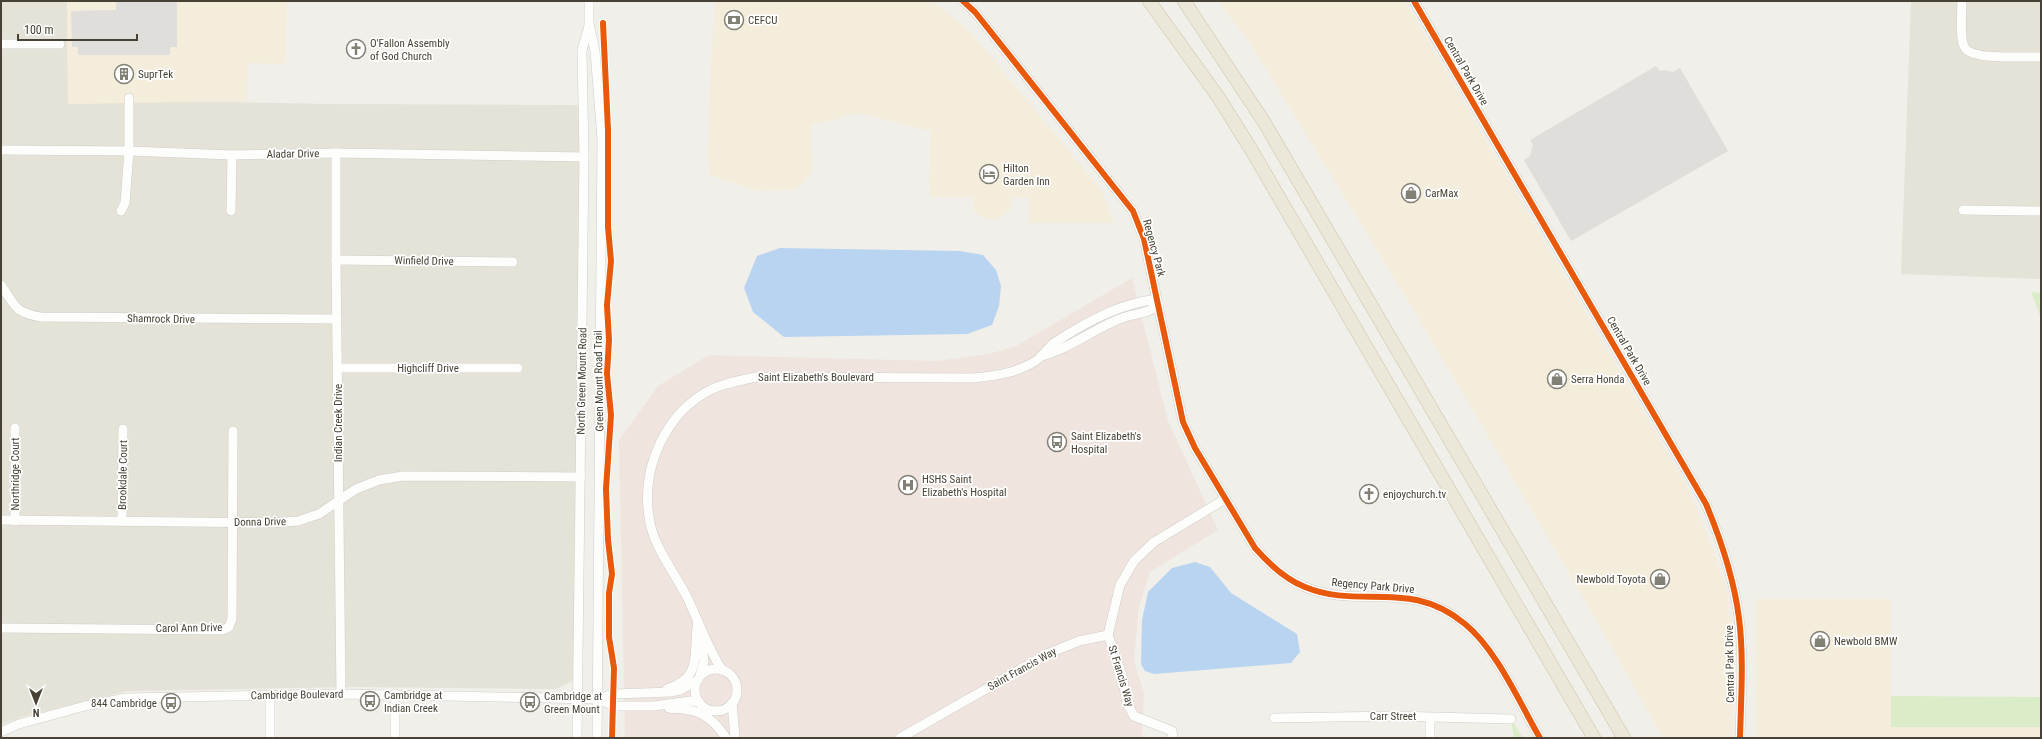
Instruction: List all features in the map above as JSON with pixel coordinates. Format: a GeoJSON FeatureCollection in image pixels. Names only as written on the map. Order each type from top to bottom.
{"type":"FeatureCollection","features":[{"type":"Feature","properties":{"kind":"highway"},"geometry":{"type":"LineString","coordinates":[[1149,1],[1219,98],[1252,151],[1594,738]]}},
{"type":"Feature","properties":{"kind":"highway"},"geometry":{"type":"LineString","coordinates":[[1184,1],[1264,122],[1624,738]]}},
{"type":"Feature","properties":{"kind":"street"},"geometry":{"type":"LineString","coordinates":[[589,6],[594,1]]}},
{"type":"Feature","properties":{"kind":"street","name":"Regency Park"},"geometry":{"type":"LineString","coordinates":[[963,1],[975,12],[1130,207],[1138,222],[1144,239],[1183,422],[1195,448],[1225,499]]}},
{"type":"Feature","properties":{"kind":"street","name":"Central Park Drive"},"geometry":{"type":"LineString","coordinates":[[1414,1],[1706,504],[1726,558],[1734,587],[1739,618],[1741,651],[1740,738]]}},
{"type":"Feature","properties":{"kind":"street"},"geometry":{"type":"LineString","coordinates":[[1962,1],[1962,37],[1964,47],[1971,53],[1984,56],[2041,56]]}},
{"type":"Feature","properties":{"kind":"street","name":"North Green Mount Road"},"geometry":{"type":"LineString","coordinates":[[589,6],[589,24],[595,51],[602,139],[597,738]]}},
{"type":"Feature","properties":{"kind":"street","name":"North Green Mount Road"},"geometry":{"type":"LineString","coordinates":[[577,738],[584,157],[582,50],[589,24]]}},
{"type":"Feature","properties":{"kind":"street"},"geometry":{"type":"LineString","coordinates":[[1,44],[60,44]]}},
{"type":"Feature","properties":{"kind":"street"},"geometry":{"type":"LineString","coordinates":[[120,211],[125,203],[129,151],[129,98]]}},
{"type":"Feature","properties":{"kind":"street","name":"Aladar Drive"},"geometry":{"type":"LineString","coordinates":[[1,150],[129,151],[232,155],[336,153],[584,157]]}},
{"type":"Feature","properties":{"kind":"street","name":"Indian Creek Drive"},"geometry":{"type":"LineString","coordinates":[[336,153],[338,502],[341,694]]}},
{"type":"Feature","properties":{"kind":"street"},"geometry":{"type":"LineString","coordinates":[[231,211],[232,155]]}},
{"type":"Feature","properties":{"kind":"street"},"geometry":{"type":"LineString","coordinates":[[1963,210],[2041,211]]}},
{"type":"Feature","properties":{"kind":"street","name":"Winfield Drive"},"geometry":{"type":"LineString","coordinates":[[336,260],[513,262]]}},
{"type":"Feature","properties":{"kind":"street","name":"Shamrock Drive"},"geometry":{"type":"LineString","coordinates":[[1,285],[15,306],[24,315],[41,318],[337,320]]}},
{"type":"Feature","properties":{"kind":"street","name":"Saint Elizabeth's Boulevard"},"geometry":{"type":"LineString","coordinates":[[732,703],[736,695],[735,682],[730,674],[722,670],[687,598],[654,538],[649,518],[647,499],[649,476],[658,448],[674,420],[698,398],[724,384],[756,377],[990,376],[1020,368],[1041,356],[1052,344],[1104,313],[1145,300],[1152,300],[1158,303]]}},
{"type":"Feature","properties":{"kind":"street","name":"Highcliff Drive"},"geometry":{"type":"LineString","coordinates":[[338,368],[518,368]]}},
{"type":"Feature","properties":{"kind":"street","name":"Northridge Court"},"geometry":{"type":"LineString","coordinates":[[15,428],[15,520]]}},
{"type":"Feature","properties":{"kind":"street","name":"Brookdale Court"},"geometry":{"type":"LineString","coordinates":[[122,521],[123,429]]}},
{"type":"Feature","properties":{"kind":"street","name":"Carol Ann Drive"},"geometry":{"type":"LineString","coordinates":[[1,628],[223,630],[229,627],[232,619],[233,431]]}},
{"type":"Feature","properties":{"kind":"street","name":"Donna Drive"},"geometry":{"type":"LineString","coordinates":[[1,520],[271,523],[298,520],[319,514],[356,489],[379,480],[404,476],[581,477]]}},
{"type":"Feature","properties":{"kind":"street"},"geometry":{"type":"LineString","coordinates":[[1108,635],[1120,585],[1134,561],[1160,538],[1225,499]]}},
{"type":"Feature","properties":{"kind":"street","name":"Regency Park Drive"},"geometry":{"type":"LineString","coordinates":[[1225,499],[1245,534],[1267,562],[1286,576],[1306,587],[1329,593],[1408,597],[1446,611],[1464,623],[1476,633],[1489,649],[1540,738]]}},
{"type":"Feature","properties":{"kind":"street"},"geometry":{"type":"LineString","coordinates":[[659,694],[679,683],[693,668],[697,651],[695,633],[700,626]]}},
{"type":"Feature","properties":{"kind":"street","name":"Saint Elizabeth's Boulevard"},"geometry":{"type":"LineString","coordinates":[[699,702],[695,689],[704,660],[700,626]]}},
{"type":"Feature","properties":{"kind":"street","name":"St Francis Way"},"geometry":{"type":"LineString","coordinates":[[1108,635],[1122,675],[1127,703],[1134,716],[1172,731],[1174,738]]}},
{"type":"Feature","properties":{"kind":"street","name":"Saint Francis Way"},"geometry":{"type":"LineString","coordinates":[[900,738],[1046,654],[1079,641],[1108,635]]}},
{"type":"Feature","properties":{"kind":"street"},"geometry":{"type":"LineString","coordinates":[[598,699],[613,694],[659,694],[680,690],[699,678],[708,670],[722,670]]}},
{"type":"Feature","properties":{"kind":"street"},"geometry":{"type":"LineString","coordinates":[[395,694],[395,738]]}},
{"type":"Feature","properties":{"kind":"street","name":"Cambridge Boulevard"},"geometry":{"type":"LineString","coordinates":[[1,732],[19,724],[85,706],[126,698],[395,694],[598,699]]}},
{"type":"Feature","properties":{"kind":"street"},"geometry":{"type":"LineString","coordinates":[[270,695],[270,738]]}},
{"type":"Feature","properties":{"kind":"street"},"geometry":{"type":"LineString","coordinates":[[598,699],[613,706],[662,706],[691,710],[701,714],[716,725],[726,738]]}},
{"type":"Feature","properties":{"kind":"street"},"geometry":{"type":"LineString","coordinates":[[662,706],[690,701],[699,702],[717,715],[733,738]]}},
{"type":"Feature","properties":{"kind":"street"},"geometry":{"type":"LineString","coordinates":[[711,710],[720,710],[732,703],[733,738]]}},
{"type":"Feature","properties":{"kind":"street","name":"Carr Street"},"geometry":{"type":"LineString","coordinates":[[1274,718],[1394,716],[1511,719]]}},
{"type":"Feature","properties":{"kind":"street"},"geometry":{"type":"LineString","coordinates":[[1430,718],[1430,738]]}},
{"type":"Feature","properties":{"kind":"shaded area"},"geometry":{"type":"Polygon","coordinates":[[[1,1],[67,1],[68,104],[180,101],[329,104],[579,105],[580,136],[576,569],[574,676],[572,681],[556,689],[355,687],[127,691],[22,717],[1,725],[1,1]]]}},
{"type":"Feature","properties":{"kind":"shaded area"},"geometry":{"type":"Polygon","coordinates":[[[67,1],[287,1],[285,64],[248,63],[247,101],[68,104],[67,1]]]}},
{"type":"Feature","properties":{"kind":"shaded area"},"geometry":{"type":"Polygon","coordinates":[[[116,1],[177,1],[177,47],[170,47],[170,55],[78,55],[78,47],[72,47],[71,11],[116,10],[116,1]]]}},
{"type":"Feature","properties":{"kind":"shaded area"},"geometry":{"type":"Polygon","coordinates":[[[715,1],[932,1],[971,32],[1102,191],[1114,223],[1029,223],[1029,198],[1012,197],[1011,209],[998,220],[984,218],[974,212],[973,197],[930,197],[930,131],[864,114],[850,114],[834,120],[811,124],[812,169],[806,181],[794,190],[757,191],[710,175],[708,156],[710,82],[715,1]]]}},
{"type":"Feature","properties":{"kind":"shaded area"},"geometry":{"type":"Polygon","coordinates":[[[1218,1],[1405,1],[1689,490],[1718,562],[1727,591],[1733,633],[1733,738],[1663,738],[1573,580],[1410,304],[1248,40],[1218,1]]]}},
{"type":"Feature","properties":{"kind":"shaded area"},"geometry":{"type":"Polygon","coordinates":[[[1911,1],[2041,1],[2041,279],[1901,274],[1911,1]]]}},
{"type":"Feature","properties":{"kind":"shaded area"},"geometry":{"type":"Polygon","coordinates":[[[1656,66],[1660,71],[1665,70],[1673,72],[1680,68],[1728,151],[1571,241],[1524,160],[1530,156],[1533,145],[1530,140],[1656,66]]]}},
{"type":"Feature","properties":{"kind":"shaded area","name":"HSHS Saint Elizabeth's Hospital"},"geometry":{"type":"Polygon","coordinates":[[[1132,278],[1168,421],[1218,530],[1150,572],[1139,606],[1134,661],[1144,693],[1142,738],[625,738],[619,440],[658,386],[709,355],[937,361],[989,354],[1016,346],[1132,278]]]}},
{"type":"Feature","properties":{"kind":"shaded area"},"geometry":{"type":"Polygon","coordinates":[[[1756,599],[1891,599],[1891,727],[2041,727],[2041,738],[1756,738],[1756,599]]]}},
{"type":"Feature","properties":{"kind":"green space"},"geometry":{"type":"Polygon","coordinates":[[[2031,292],[2041,293],[2041,318],[2031,292]]]}},
{"type":"Feature","properties":{"kind":"green space"},"geometry":{"type":"Polygon","coordinates":[[[1891,696],[2041,697],[2041,727],[1891,727],[1891,696]]]}},
{"type":"Feature","properties":{"kind":"green space"},"geometry":{"type":"Polygon","coordinates":[[[1511,719],[1523,738],[1514,738],[1511,719]]]}},
{"type":"Feature","properties":{"kind":"water"},"geometry":{"type":"Polygon","coordinates":[[[780,248],[960,251],[983,255],[996,270],[1001,286],[999,306],[992,325],[967,334],[784,337],[753,312],[744,288],[757,256],[780,248]]]}},
{"type":"Feature","properties":{"kind":"water"},"geometry":{"type":"Polygon","coordinates":[[[1195,562],[1210,567],[1231,593],[1297,634],[1300,652],[1291,663],[1154,674],[1145,671],[1141,664],[1142,620],[1148,592],[1172,568],[1195,562]]]}},
{"type":"Feature","properties":{"kind":"cycle path"},"geometry":{"type":"LineString","coordinates":[[963,1],[975,12],[1133,211],[1144,239],[1183,422],[1195,448],[1255,548],[1278,570],[1291,580],[1305,587],[1325,593],[1345,596],[1405,598],[1425,602],[1445,610],[1465,624],[1477,635],[1487,648],[1507,677],[1540,738]]}},
{"type":"Feature","properties":{"kind":"cycle path"},"geometry":{"type":"LineString","coordinates":[[1414,1],[1706,504],[1726,560],[1737,603],[1741,633],[1742,663],[1740,738]]}},
{"type":"Feature","properties":{"kind":"cycle path","name":"Green Mount Road Trail"},"geometry":{"type":"LineString","coordinates":[[603,23],[608,130],[608,227],[611,261],[607,305],[609,340],[607,374],[611,415],[606,489],[608,540],[612,574],[609,593],[609,637],[614,668],[612,738]]}},
{"type":"Feature","properties":{"kind":"place","name":"CEFCU"},"geometry":{"type":"Point","coordinates":[734,20]}},
{"type":"Feature","properties":{"kind":"place","name":"O'Fallon Assembly of God Church"},"geometry":{"type":"Point","coordinates":[356,49]}},
{"type":"Feature","properties":{"kind":"place","name":"SuprTek"},"geometry":{"type":"Point","coordinates":[124,74]}},
{"type":"Feature","properties":{"kind":"place","name":"Hilton Garden Inn"},"geometry":{"type":"Point","coordinates":[989,174]}},
{"type":"Feature","properties":{"kind":"place","name":"CarMax"},"geometry":{"type":"Point","coordinates":[1411,193]}},
{"type":"Feature","properties":{"kind":"place","name":"Serra Honda"},"geometry":{"type":"Point","coordinates":[1557,379]}},
{"type":"Feature","properties":{"kind":"place","name":"Saint Elizabeth's Hospital"},"geometry":{"type":"Point","coordinates":[1057,442]}},
{"type":"Feature","properties":{"kind":"place","name":"HSHS Saint Elizabeth's Hospital"},"geometry":{"type":"Point","coordinates":[908,485]}},
{"type":"Feature","properties":{"kind":"place","name":"enjoychurch.tv"},"geometry":{"type":"Point","coordinates":[1369,494]}},
{"type":"Feature","properties":{"kind":"place","name":"Newbold Toyota"},"geometry":{"type":"Point","coordinates":[1660,579]}},
{"type":"Feature","properties":{"kind":"place","name":"Newbold BMW"},"geometry":{"type":"Point","coordinates":[1820,641]}},
{"type":"Feature","properties":{"kind":"place","name":"Cambridge at Indian Creek"},"geometry":{"type":"Point","coordinates":[370,701]}},
{"type":"Feature","properties":{"kind":"place","name":"Cambridge at Green Mount"},"geometry":{"type":"Point","coordinates":[530,702]}},
{"type":"Feature","properties":{"kind":"place","name":"844 Cambridge"},"geometry":{"type":"Point","coordinates":[171,703]}}]}
